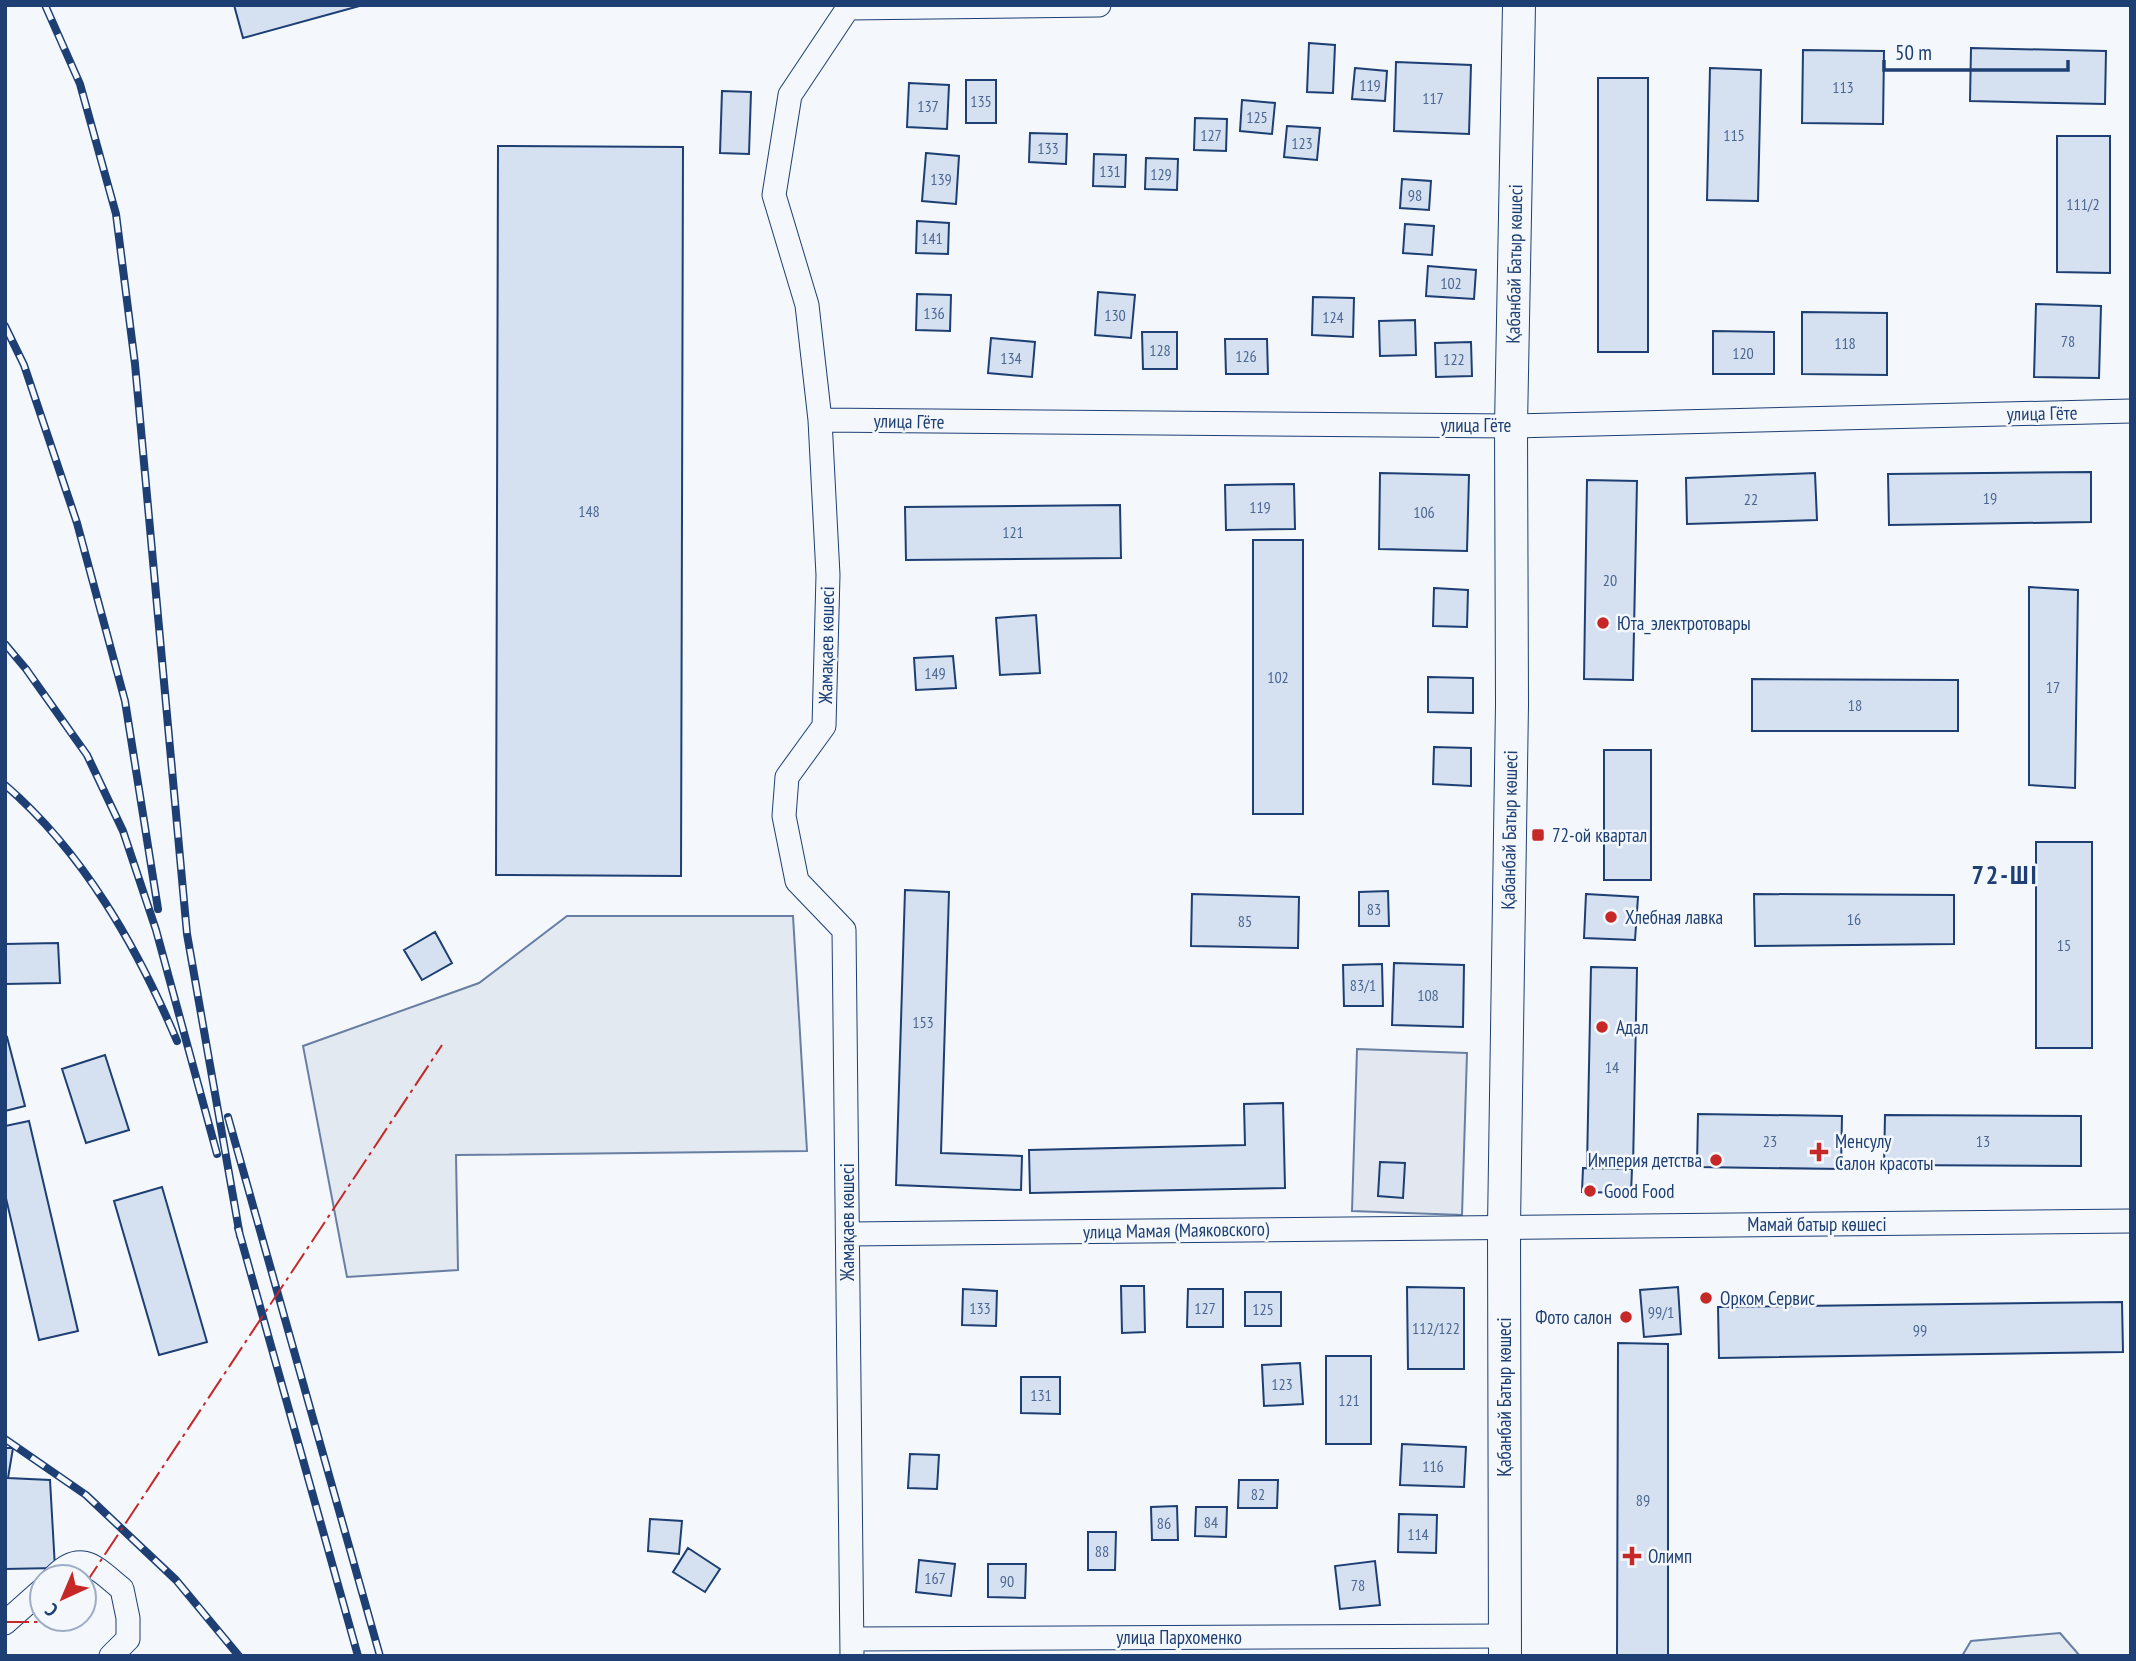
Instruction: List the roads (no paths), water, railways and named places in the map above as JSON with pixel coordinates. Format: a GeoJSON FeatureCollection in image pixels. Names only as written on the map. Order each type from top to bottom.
{"type":"FeatureCollection","features":[{"type":"Feature","properties":{"kind":"main road","name":"Қабанбай Батыр көшесі"},"geometry":{"type":"LineString","coordinates":[[1505,1646],[1504,1226],[1512,704],[1511,426],[1518,5]]}},
{"type":"Feature","properties":{"kind":"street"},"geometry":{"type":"LineString","coordinates":[[850,7],[1099,5]]}},
{"type":"Feature","properties":{"kind":"street","name":"Жамақаев көшесі"},"geometry":{"type":"LineString","coordinates":[[850,7],[790,95],[774,195],[807,305],[820,420],[828,575],[824,726],[787,776],[784,816],[797,881],[844,930],[852,1647]]}},
{"type":"Feature","properties":{"kind":"street","name":"улица Гёте"},"geometry":{"type":"LineString","coordinates":[[820,420],[1511,426],[2131,411]]}},
{"type":"Feature","properties":{"kind":"street","name":"Мамай батыр көшесі"},"geometry":{"type":"LineString","coordinates":[[1504,1226],[2131,1221]]}},
{"type":"Feature","properties":{"kind":"street","name":"улица Мамая (Маяковского)"},"geometry":{"type":"LineString","coordinates":[[849,1234],[1504,1226]]}},
{"type":"Feature","properties":{"kind":"street"},"geometry":{"type":"LineString","coordinates":[[98,1570],[122,1589],[128,1618],[128,1639],[111,1656]]}},
{"type":"Feature","properties":{"kind":"street"},"geometry":{"type":"LineString","coordinates":[[5,1623],[28,1602]]}},
{"type":"Feature","properties":{"kind":"street","name":"улица Пархоменко"},"geometry":{"type":"LineString","coordinates":[[852,1647],[1505,1646]]}},
{"type":"Feature","properties":{"kind":"railway"},"geometry":{"type":"LineString","coordinates":[[45,5],[80,84],[116,214],[135,364],[187,934],[240,1236]]}},
{"type":"Feature","properties":{"kind":"railway"},"geometry":{"type":"LineString","coordinates":[[5,326],[24,365],[77,523],[125,701],[158,909]]}},
{"type":"Feature","properties":{"kind":"railway"},"geometry":{"type":"LineString","coordinates":[[5,644],[87,755],[123,831],[156,930],[217,1154]]}},
{"type":"Feature","properties":{"kind":"railway"},"geometry":{"type":"LineString","coordinates":[[5,785],[60,840],[106,903],[144,971],[177,1041]]}},
{"type":"Feature","properties":{"kind":"railway"},"geometry":{"type":"LineString","coordinates":[[228,1117],[380,1656]]}},
{"type":"Feature","properties":{"kind":"railway"},"geometry":{"type":"LineString","coordinates":[[238,1228],[358,1656]]}},
{"type":"Feature","properties":{"kind":"railway"},"geometry":{"type":"LineString","coordinates":[[5,1439],[86,1495],[176,1580],[239,1656]]}},
{"type":"Feature","properties":{"kind":"place","name":"Юта_электротовары"},"geometry":{"type":"Point","coordinates":[1603,623]}},
{"type":"Feature","properties":{"kind":"place","name":"72-ой квартал"},"geometry":{"type":"Point","coordinates":[1538,835]}},
{"type":"Feature","properties":{"kind":"place","name":"Хлебная лавка"},"geometry":{"type":"Point","coordinates":[1611,917]}},
{"type":"Feature","properties":{"kind":"place","name":"Адал"},"geometry":{"type":"Point","coordinates":[1602,1027]}},
{"type":"Feature","properties":{"kind":"place","name":"Менсулу Салон красоты"},"geometry":{"type":"Point","coordinates":[1819,1152]}},
{"type":"Feature","properties":{"kind":"place","name":"Империя детства"},"geometry":{"type":"Point","coordinates":[1716,1160]}},
{"type":"Feature","properties":{"kind":"place","name":"Good Food"},"geometry":{"type":"Point","coordinates":[1590,1191]}},
{"type":"Feature","properties":{"kind":"place","name":"Орком Сервис"},"geometry":{"type":"Point","coordinates":[1706,1298]}},
{"type":"Feature","properties":{"kind":"place","name":"Фото салон"},"geometry":{"type":"Point","coordinates":[1626,1317]}},
{"type":"Feature","properties":{"kind":"place","name":"Олимп"},"geometry":{"type":"Point","coordinates":[1632,1556]}},
{"type":"Feature","properties":{"kind":"district","name":"72-ШІ"},"geometry":{"type":"Point","coordinates":[2005,875]}}]}
